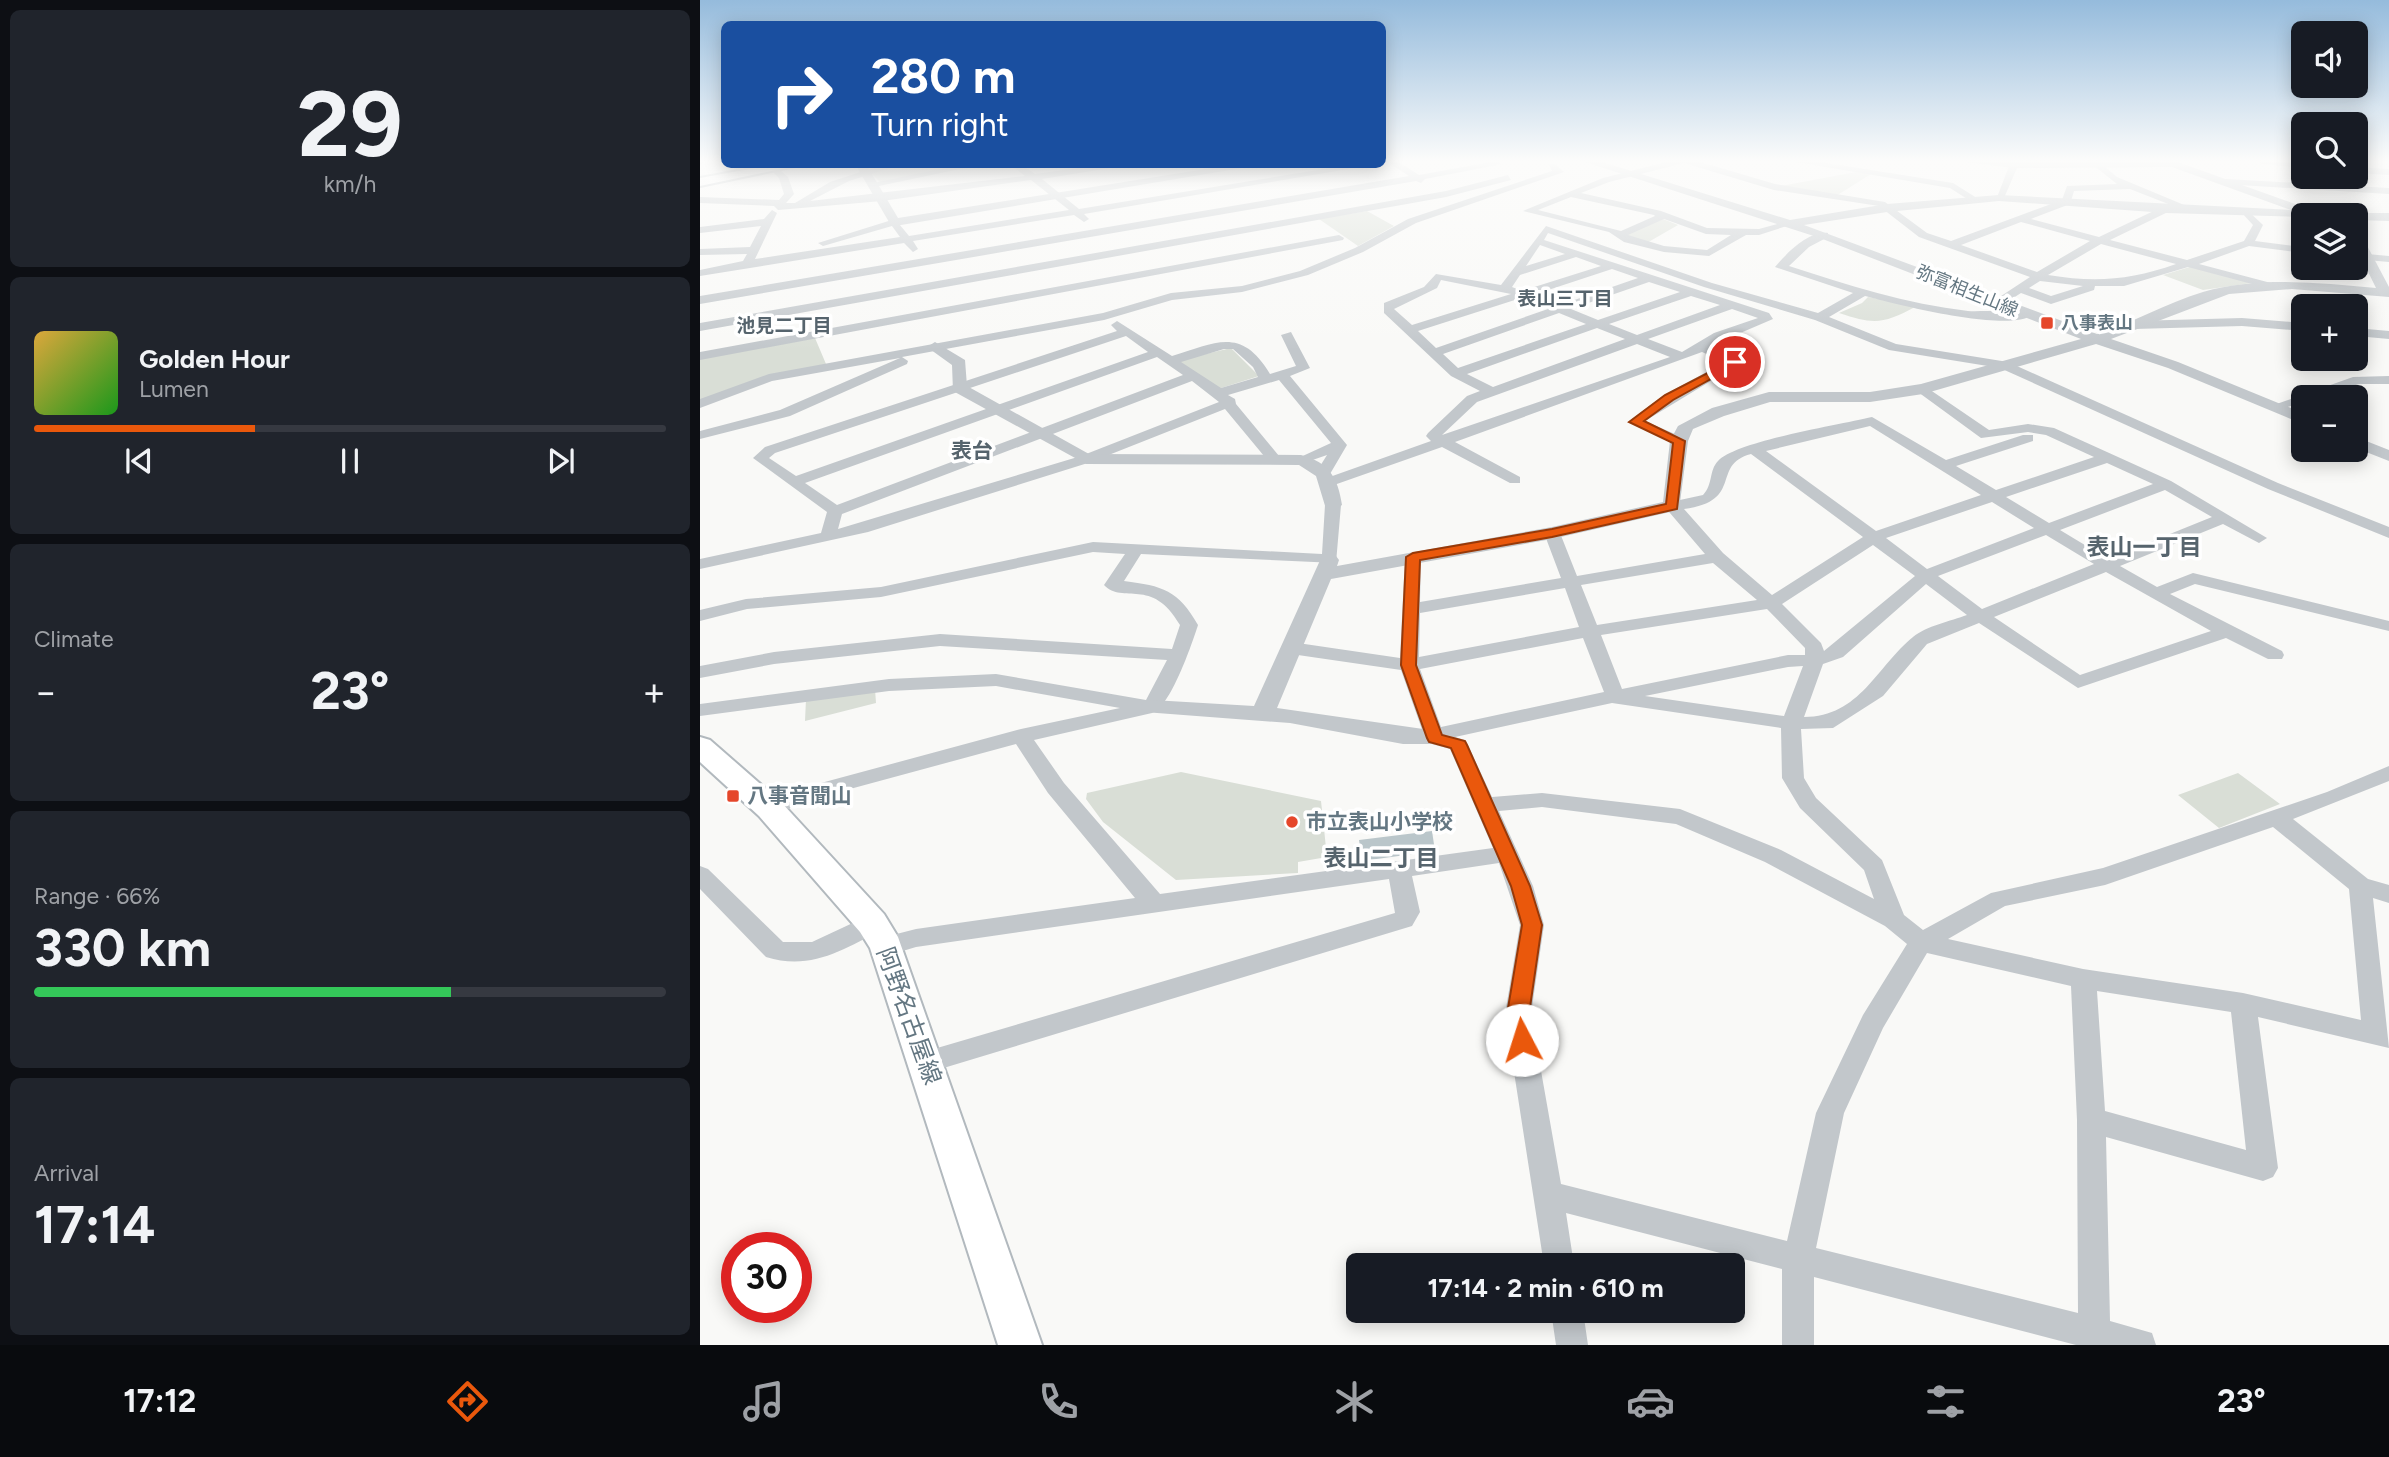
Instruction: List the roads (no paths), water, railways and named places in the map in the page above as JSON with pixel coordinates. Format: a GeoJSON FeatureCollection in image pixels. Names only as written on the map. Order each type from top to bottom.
{"type":"FeatureCollection","features":[{"type":"Feature","properties":{"kind":"main road","name":"阿野名古屋線"},"geometry":{"type":"LineString","coordinates":[[700,746],[770,810],[879,934],[927,1062],[1020,1345]]}},
{"type":"Feature","properties":{"kind":"street"},"geometry":{"type":"LineString","coordinates":[[700,230],[752,224]]}},
{"type":"Feature","properties":{"kind":"street"},"geometry":{"type":"LineString","coordinates":[[747,265],[766,224]]}},
{"type":"Feature","properties":{"kind":"street"},"geometry":{"type":"LineString","coordinates":[[747,265],[889,224]]}},
{"type":"Feature","properties":{"kind":"street"},"geometry":{"type":"LineString","coordinates":[[896,224],[963,324]]}},
{"type":"Feature","properties":{"kind":"street"},"geometry":{"type":"LineString","coordinates":[[700,273],[1009,224]]}},
{"type":"Feature","properties":{"kind":"street"},"geometry":{"type":"LineString","coordinates":[[1089,224],[1146,274],[1254,286],[1304,273],[1359,250],[1407,224]]}},
{"type":"Feature","properties":{"kind":"street"},"geometry":{"type":"LineString","coordinates":[[700,300],[1154,224]]}},
{"type":"Feature","properties":{"kind":"street"},"geometry":{"type":"LineString","coordinates":[[700,404],[769,378],[824,350],[963,324],[1146,274],[1298,224]]}},
{"type":"Feature","properties":{"kind":"street"},"geometry":{"type":"LineString","coordinates":[[1319,224],[1359,250]]}},
{"type":"Feature","properties":{"kind":"street"},"geometry":{"type":"LineString","coordinates":[[1504,288],[1543,236],[1546,224]]}},
{"type":"Feature","properties":{"kind":"street"},"geometry":{"type":"LineString","coordinates":[[1579,224],[1647,245],[1709,253],[1743,232]]}},
{"type":"Feature","properties":{"kind":"street"},"geometry":{"type":"LineString","coordinates":[[1620,235],[1644,224]]}},
{"type":"Feature","properties":{"kind":"street"},"geometry":{"type":"LineString","coordinates":[[1670,224],[1674,228]]}},
{"type":"Feature","properties":{"kind":"street"},"geometry":{"type":"LineString","coordinates":[[1647,245],[1674,228],[1759,232],[1787,224]]}},
{"type":"Feature","properties":{"kind":"street","name":"弥富相生山線"},"geometry":{"type":"LineString","coordinates":[[1787,224],[2026,314],[2174,365],[2291,414]]}},
{"type":"Feature","properties":{"kind":"street"},"geometry":{"type":"LineString","coordinates":[[1906,224],[1951,245],[2039,277],[2102,285]]}},
{"type":"Feature","properties":{"kind":"street"},"geometry":{"type":"LineString","coordinates":[[1951,245],[2013,224]]}},
{"type":"Feature","properties":{"kind":"street"},"geometry":{"type":"LineString","coordinates":[[2039,224],[2267,285]]}},
{"type":"Feature","properties":{"kind":"street"},"geometry":{"type":"LineString","coordinates":[[1998,303],[2075,252],[2136,224]]}},
{"type":"Feature","properties":{"kind":"street"},"geometry":{"type":"LineString","coordinates":[[2248,243],[2257,224]]}},
{"type":"Feature","properties":{"kind":"street"},"geometry":{"type":"LineString","coordinates":[[1327,477],[1592,391],[1695,352],[1700,346],[1767,320],[1765,316],[1576,254],[1543,236]]}},
{"type":"Feature","properties":{"kind":"street"},"geometry":{"type":"LineString","coordinates":[[1543,236],[1819,317],[1893,347],[2003,365],[2273,485],[2389,533]]}},
{"type":"Feature","properties":{"kind":"street"},"geometry":{"type":"LineString","coordinates":[[1824,236],[1805,245],[1781,267],[1862,293],[1997,318],[2026,314]]}},
{"type":"Feature","properties":{"kind":"street"},"geometry":{"type":"LineString","coordinates":[[700,327],[937,285],[1146,274],[1339,238]]}},
{"type":"Feature","properties":{"kind":"street"},"geometry":{"type":"LineString","coordinates":[[2021,289],[2052,300],[2102,285],[2135,281],[2194,264],[2248,243],[2291,248]]}},
{"type":"Feature","properties":{"kind":"street"},"geometry":{"type":"LineString","coordinates":[[700,252],[755,250]]}},
{"type":"Feature","properties":{"kind":"street"},"geometry":{"type":"LineString","coordinates":[[1513,273],[1576,254]]}},
{"type":"Feature","properties":{"kind":"street"},"geometry":{"type":"LineString","coordinates":[[2368,257],[2389,259]]}},
{"type":"Feature","properties":{"kind":"street"},"geometry":{"type":"LineString","coordinates":[[1410,330],[1612,266]]}},
{"type":"Feature","properties":{"kind":"street"},"geometry":{"type":"LineString","coordinates":[[2368,266],[2388,294]]}},
{"type":"Feature","properties":{"kind":"street"},"geometry":{"type":"LineString","coordinates":[[1104,316],[1146,274]]}},
{"type":"Feature","properties":{"kind":"street"},"geometry":{"type":"LineString","coordinates":[[1492,392],[1456,373],[1388,310],[1388,306],[1408,296],[1420,294],[1433,286],[1436,277],[1445,276],[1494,290],[1504,288],[1682,357]]}},
{"type":"Feature","properties":{"kind":"street"},"geometry":{"type":"LineString","coordinates":[[1434,353],[1648,278]]}},
{"type":"Feature","properties":{"kind":"street"},"geometry":{"type":"LineString","coordinates":[[1456,373],[1708,285]]}},
{"type":"Feature","properties":{"kind":"street"},"geometry":{"type":"LineString","coordinates":[[1894,920],[1874,866],[1808,803],[1793,778],[1791,723],[1815,660],[1814,647],[1771,603],[1717,557],[1672,506],[1679,441],[1686,426],[1718,412],[1769,397],[1878,396],[1923,389],[2095,339],[2205,296],[2267,285],[2330,286],[2388,294]]}},
{"type":"Feature","properties":{"kind":"street"},"geometry":{"type":"LineString","coordinates":[[1819,317],[1862,293]]}},
{"type":"Feature","properties":{"kind":"street"},"geometry":{"type":"LineString","coordinates":[[1515,480],[1433,436],[1472,399],[1732,305]]}},
{"type":"Feature","properties":{"kind":"street"},"geometry":{"type":"LineString","coordinates":[[700,435],[719,427],[785,412],[935,347],[963,324],[1104,316],[1224,398],[1274,459]]}},
{"type":"Feature","properties":{"kind":"street"},"geometry":{"type":"LineString","coordinates":[[2134,326],[2242,322],[2291,326]]}},
{"type":"Feature","properties":{"kind":"street"},"geometry":{"type":"LineString","coordinates":[[835,511],[760,458],[770,450],[1126,332]]}},
{"type":"Feature","properties":{"kind":"street"},"geometry":{"type":"LineString","coordinates":[[2368,333],[2389,335]]}},
{"type":"Feature","properties":{"kind":"street"},"geometry":{"type":"LineString","coordinates":[[700,564],[862,529],[1086,458],[1224,398],[1265,377],[1303,368],[1287,335]]}},
{"type":"Feature","properties":{"kind":"street"},"geometry":{"type":"LineString","coordinates":[[1479,338],[1592,391]]}},
{"type":"Feature","properties":{"kind":"street"},"geometry":{"type":"LineString","coordinates":[[796,481],[996,411],[1163,357],[1223,345],[1236,345],[1258,365],[1265,377]]}},
{"type":"Feature","properties":{"kind":"street"},"geometry":{"type":"LineString","coordinates":[[1679,441],[1635,422],[1669,398],[1735,362],[1700,346]]}},
{"type":"Feature","properties":{"kind":"street"},"geometry":{"type":"LineString","coordinates":[[700,356],[935,347],[960,363],[959,388]]}},
{"type":"Feature","properties":{"kind":"street"},"geometry":{"type":"LineString","coordinates":[[1281,374],[1340,445]]}},
{"type":"Feature","properties":{"kind":"street"},"geometry":{"type":"LineString","coordinates":[[835,511],[1192,376]]}},
{"type":"Feature","properties":{"kind":"street"},"geometry":{"type":"LineString","coordinates":[[2343,385],[2358,380],[2389,380]]}},
{"type":"Feature","properties":{"kind":"street"},"geometry":{"type":"LineString","coordinates":[[959,388],[996,411],[1086,458],[1274,459],[1301,460],[1315,464],[1327,477],[1333,505],[1327,566],[1262,714]]}},
{"type":"Feature","properties":{"kind":"street"},"geometry":{"type":"LineString","coordinates":[[1923,389],[1986,435],[2028,428],[2049,431],[2166,484],[2222,519],[2259,538]]}},
{"type":"Feature","properties":{"kind":"street"},"geometry":{"type":"LineString","coordinates":[[2275,407],[2291,402]]}},
{"type":"Feature","properties":{"kind":"street"},"geometry":{"type":"LineString","coordinates":[[700,418],[719,427]]}},
{"type":"Feature","properties":{"kind":"street"},"geometry":{"type":"LineString","coordinates":[[700,616],[746,604],[881,592],[1093,547],[1137,548],[1327,566],[1413,557],[1552,533],[1709,500],[1718,491],[1722,465],[1735,454],[1872,421],[2225,632],[2275,655]]}},
{"type":"Feature","properties":{"kind":"street"},"geometry":{"type":"LineString","coordinates":[[1944,465],[2049,431]]}},
{"type":"Feature","properties":{"kind":"street"},"geometry":{"type":"LineString","coordinates":[[1301,460],[1340,445]]}},
{"type":"Feature","properties":{"kind":"street"},"geometry":{"type":"LineString","coordinates":[[1327,477],[1340,445]]}},
{"type":"Feature","properties":{"kind":"street"},"geometry":{"type":"LineString","coordinates":[[2368,447],[2389,456]]}},
{"type":"Feature","properties":{"kind":"street"},"geometry":{"type":"LineString","coordinates":[[1752,448],[1981,615],[2078,682],[2225,632]]}},
{"type":"Feature","properties":{"kind":"street"},"geometry":{"type":"LineString","coordinates":[[1291,648],[1409,665],[1590,631],[1771,603],[1874,537],[2106,458]]}},
{"type":"Feature","properties":{"kind":"street"},"geometry":{"type":"LineString","coordinates":[[1435,738],[1458,728],[1788,662],[1815,660],[1836,653],[1926,575],[2166,484]]}},
{"type":"Feature","properties":{"kind":"street"},"geometry":{"type":"LineString","coordinates":[[828,536],[835,511]]}},
{"type":"Feature","properties":{"kind":"street"},"geometry":{"type":"LineString","coordinates":[[1616,698],[1791,723],[1826,723],[1876,692],[1920,640],[2222,519]]}},
{"type":"Feature","properties":{"kind":"street"},"geometry":{"type":"LineString","coordinates":[[1552,533],[1616,698]]}},
{"type":"Feature","properties":{"kind":"street"},"geometry":{"type":"LineString","coordinates":[[1137,548],[1113,586],[1162,593],[1177,601],[1189,625],[1179,654],[1152,707]]}},
{"type":"Feature","properties":{"kind":"street"},"geometry":{"type":"LineString","coordinates":[[1413,557],[1409,665],[1435,738]]}},
{"type":"Feature","properties":{"kind":"street"},"geometry":{"type":"LineString","coordinates":[[1412,609],[1717,557]]}},
{"type":"Feature","properties":{"kind":"street"},"geometry":{"type":"LineString","coordinates":[[2158,593],[2193,578],[2389,625]]}},
{"type":"Feature","properties":{"kind":"street"},"geometry":{"type":"LineString","coordinates":[[700,672],[774,658],[940,640],[1179,654]]}},
{"type":"Feature","properties":{"kind":"street"},"geometry":{"type":"LineString","coordinates":[[700,710],[889,685],[996,680],[1152,707],[1290,716],[1403,736],[1435,738],[1458,745],[1487,805],[1532,925],[1518,1014],[1557,1253]]}},
{"type":"Feature","properties":{"kind":"street"},"geometry":{"type":"LineString","coordinates":[[770,810],[794,796],[1021,736],[1152,707]]}},
{"type":"Feature","properties":{"kind":"street"},"geometry":{"type":"LineString","coordinates":[[1021,736],[1056,788],[1153,903]]}},
{"type":"Feature","properties":{"kind":"street"},"geometry":{"type":"LineString","coordinates":[[1798,1345],[1798,1258],[1830,1113],[1872,1023],[1921,942],[1999,900],[2105,876],[2335,797],[2389,773]]}},
{"type":"Feature","properties":{"kind":"street"},"geometry":{"type":"LineString","coordinates":[[1487,805],[1542,800],[1680,817],[1773,856],[1894,920],[1921,942],[2083,979],[2243,1003],[2383,1036],[2360,886]]}},
{"type":"Feature","properties":{"kind":"street"},"geometry":{"type":"LineString","coordinates":[[2277,818],[2360,886],[2389,894]]}},
{"type":"Feature","properties":{"kind":"street"},"geometry":{"type":"LineString","coordinates":[[700,875],[775,950],[790,956],[812,953],[879,934],[916,938],[1507,854]]}},
{"type":"Feature","properties":{"kind":"street"},"geometry":{"type":"LineString","coordinates":[[927,1062],[1403,920],[1408,912],[1399,869]]}},
{"type":"Feature","properties":{"kind":"street"},"geometry":{"type":"LineString","coordinates":[[2083,979],[2091,1120],[2094,1332]]}},
{"type":"Feature","properties":{"kind":"street"},"geometry":{"type":"LineString","coordinates":[[2091,1120],[2263,1168],[2243,1003]]}},
{"type":"Feature","properties":{"kind":"street"},"geometry":{"type":"LineString","coordinates":[[1548,1195],[2140,1345]]}},
{"type":"Feature","properties":{"kind":"street"},"geometry":{"type":"LineString","coordinates":[[1569,1323],[1572,1345]]}},
{"type":"Feature","properties":{"kind":"place","name":"八事表山"},"geometry":{"type":"Point","coordinates":[2047,323]}},
{"type":"Feature","properties":{"kind":"place","name":"八事音聞山"},"geometry":{"type":"Point","coordinates":[733,796]}},
{"type":"Feature","properties":{"kind":"place","name":"市立表山小学校"},"geometry":{"type":"Point","coordinates":[1292,822]}},
{"type":"Feature","properties":{"kind":"district","name":"表山三丁目"},"geometry":{"type":"Point","coordinates":[1565,298]}},
{"type":"Feature","properties":{"kind":"district","name":"池見二丁目"},"geometry":{"type":"Point","coordinates":[784,325]}},
{"type":"Feature","properties":{"kind":"district","name":"表台"},"geometry":{"type":"Point","coordinates":[972,451]}},
{"type":"Feature","properties":{"kind":"district","name":"表山一丁目"},"geometry":{"type":"Point","coordinates":[2144,547]}},
{"type":"Feature","properties":{"kind":"district","name":"表山二丁目"},"geometry":{"type":"Point","coordinates":[1381,858]}}]}
